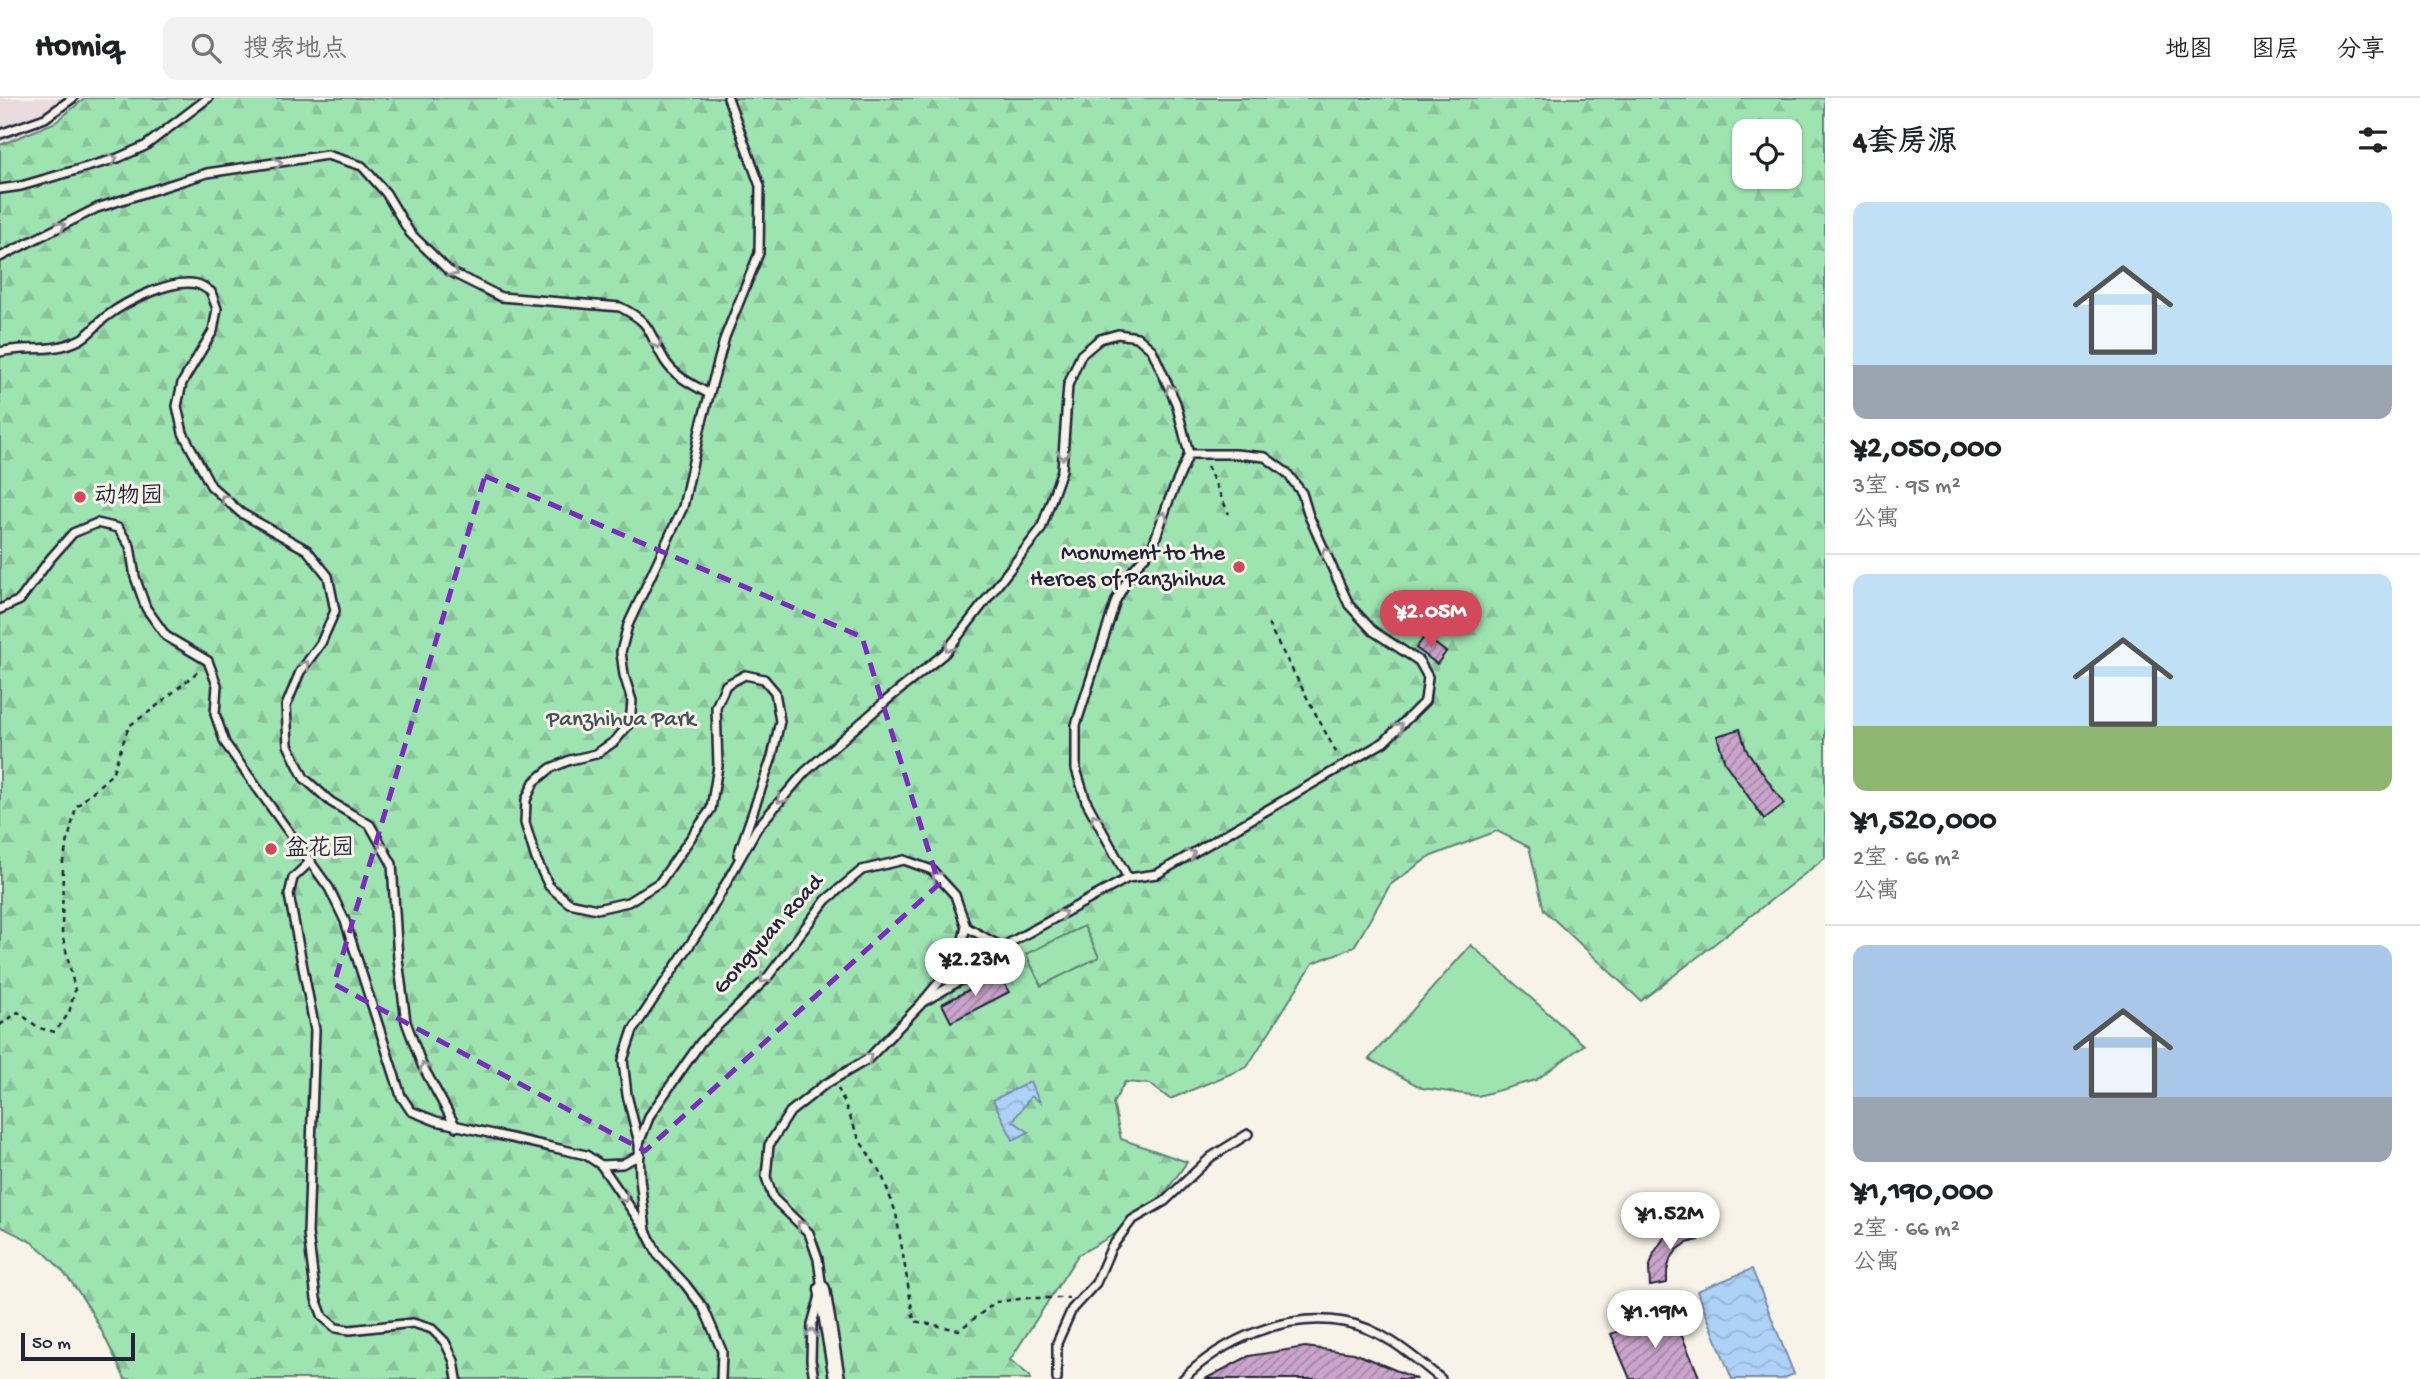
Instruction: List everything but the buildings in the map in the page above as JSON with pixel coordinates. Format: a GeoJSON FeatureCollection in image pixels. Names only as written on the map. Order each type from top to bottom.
{"type":"FeatureCollection","features":[{"type":"Feature","properties":{"kind":"street"},"geometry":{"type":"LineString","coordinates":[[822,1289],[836,1379]]}},
{"type":"Feature","properties":{"kind":"lane"},"geometry":{"type":"LineString","coordinates":[[0,134],[45,118],[73,98]]}},
{"type":"Feature","properties":{"kind":"lane"},"geometry":{"type":"LineString","coordinates":[[0,189],[21,186],[118,158],[145,146],[208,98]]}},
{"type":"Feature","properties":{"kind":"lane"},"geometry":{"type":"LineString","coordinates":[[728,98],[760,186],[759,253],[725,337],[683,507],[628,625],[621,652],[624,675],[632,701],[630,723],[615,741],[596,754],[551,768],[534,782],[526,800],[525,823],[536,859],[550,886],[569,903],[597,909],[628,902],[660,882],[711,808],[718,766],[716,707],[726,685],[745,676],[764,679],[775,692],[780,721],[772,757],[730,875]]}},
{"type":"Feature","properties":{"kind":"lane"},"geometry":{"type":"LineString","coordinates":[[0,257],[97,208],[207,173],[327,155],[362,166],[386,193],[410,233],[449,271],[501,297],[620,307],[637,315],[653,333],[665,361],[677,375],[709,394]]}},
{"type":"Feature","properties":{"kind":"lane"},"geometry":{"type":"LineString","coordinates":[[0,352],[15,348],[51,350],[81,340],[106,316],[141,296],[177,284],[197,284],[211,292],[217,309],[213,331],[182,383],[177,406],[183,433],[211,486],[241,513],[307,550],[328,576],[335,611],[321,643],[300,672],[286,706],[288,745],[304,778],[331,803],[370,825],[392,864],[398,959],[406,1022],[422,1065],[456,1127]]}},
{"type":"Feature","properties":{"kind":"lane"},"geometry":{"type":"LineString","coordinates":[[639,1143],[627,1095],[623,1060],[633,1030],[701,928],[757,828],[805,772],[945,653],[1041,529],[1062,470],[1068,385],[1080,355],[1100,339],[1118,334],[1137,337],[1152,350],[1176,403],[1189,454],[1152,548],[1133,570],[1115,600],[1076,725],[1076,769],[1086,801],[1128,877]]}},
{"type":"Feature","properties":{"kind":"lane"},"geometry":{"type":"LineString","coordinates":[[921,1004],[994,961],[1002,947],[1128,877],[1157,874],[1384,742],[1425,701],[1427,677],[1419,661],[1373,631],[1349,605],[1309,516],[1302,494],[1287,473],[1265,457],[1189,454]]}},
{"type":"Feature","properties":{"kind":"lane"},"geometry":{"type":"LineString","coordinates":[[0,609],[20,600],[73,533],[97,523],[118,528],[130,546],[135,577],[146,608],[166,635],[208,662],[217,685],[215,714],[225,743],[329,888],[345,921],[401,1096],[411,1111],[456,1127],[586,1155],[601,1165],[646,1231]]}},
{"type":"Feature","properties":{"kind":"lane","name":"Gongyuan Road"},"geometry":{"type":"LineString","coordinates":[[721,1379],[722,1351],[704,1309],[658,1255],[646,1231],[639,1143],[650,1115],[701,1042],[767,978],[826,900],[862,870],[904,860],[932,870],[955,895],[966,927]]}},
{"type":"Feature","properties":{"kind":"lane"},"geometry":{"type":"LineString","coordinates":[[311,861],[293,878],[289,895],[315,1030],[308,1233],[316,1299],[323,1317],[336,1328],[350,1330],[413,1323],[432,1329],[445,1342],[454,1361],[457,1379]]}},
{"type":"Feature","properties":{"kind":"lane"},"geometry":{"type":"LineString","coordinates":[[814,1379],[811,1360],[813,1324],[822,1289],[818,1259],[808,1233],[774,1198],[766,1177],[769,1145],[790,1112],[834,1079],[868,1059],[921,1004],[958,959],[966,927],[1002,947]]}},
{"type":"Feature","properties":{"kind":"lane"},"geometry":{"type":"LineString","coordinates":[[1057,1379],[1057,1343],[1072,1309],[1096,1283],[1111,1248],[1132,1220],[1165,1201],[1211,1157],[1248,1134]]}},
{"type":"Feature","properties":{"kind":"lane"},"geometry":{"type":"LineString","coordinates":[[601,1165],[622,1164],[640,1155]]}},
{"type":"Feature","properties":{"kind":"lane"},"geometry":{"type":"LineString","coordinates":[[1182,1379],[1229,1343],[1269,1328],[1306,1320],[1345,1322],[1378,1334],[1413,1356],[1441,1379]]}},
{"type":"Feature","properties":{"kind":"path"},"geometry":{"type":"LineString","coordinates":[[1203,455],[1229,514]]}},
{"type":"Feature","properties":{"kind":"path"},"geometry":{"type":"LineString","coordinates":[[1268,624],[1343,765]]}},
{"type":"Feature","properties":{"kind":"path"},"geometry":{"type":"LineString","coordinates":[[0,1025],[18,1012],[39,1028],[55,1032],[69,1013],[75,990],[62,933],[63,861],[76,807],[112,774],[129,726],[208,662]]}},
{"type":"Feature","properties":{"kind":"path"},"geometry":{"type":"LineString","coordinates":[[834,1079],[860,1141],[882,1175],[896,1213],[914,1321],[959,1330],[996,1301],[1082,1298]]}},
{"type":"Feature","properties":{"kind":"highlighted area"},"geometry":{"type":"Polygon","coordinates":[[[485,476],[862,637],[939,884],[645,1151],[334,984],[485,476]]]}},
{"type":"Feature","properties":{"kind":"shaded area"},"geometry":{"type":"Polygon","coordinates":[[[0,98],[82,98],[54,121],[0,143],[0,98]]]}},
{"type":"Feature","properties":{"kind":"green space","name":"Panzhihua Park"},"geometry":{"type":"Polygon","coordinates":[[[85,98],[1825,98],[1825,858],[1641,1001],[1544,910],[1529,847],[1497,831],[1429,857],[1390,885],[1354,947],[1313,963],[1247,1067],[1170,1099],[1150,1084],[1125,1082],[1113,1103],[1121,1139],[1187,1162],[1150,1214],[1078,1255],[1010,1360],[1030,1376],[1030,1379],[125,1379],[99,1325],[66,1276],[34,1244],[0,1226],[0,145],[56,122],[85,98]]]}},
{"type":"Feature","properties":{"kind":"green space"},"geometry":{"type":"Polygon","coordinates":[[[1084,926],[1099,957],[1041,986],[1026,954],[1084,926]]]}},
{"type":"Feature","properties":{"kind":"green space"},"geometry":{"type":"Polygon","coordinates":[[[1471,945],[1584,1045],[1536,1080],[1478,1096],[1422,1088],[1369,1059],[1471,945]]]}},
{"type":"Feature","properties":{"kind":"water"},"geometry":{"type":"Polygon","coordinates":[[[1030,1082],[1040,1102],[1031,1096],[1013,1121],[1029,1132],[1013,1140],[993,1100],[1030,1082]]]}},
{"type":"Feature","properties":{"kind":"water"},"geometry":{"type":"Polygon","coordinates":[[[1752,1269],[1794,1374],[1782,1379],[1732,1379],[1697,1291],[1752,1269]]]}},
{"type":"Feature","properties":{"kind":"place","name":"动物园"},"geometry":{"type":"Point","coordinates":[80,497]}},
{"type":"Feature","properties":{"kind":"place","name":"Monument to the Heroes of Panzhihua"},"geometry":{"type":"Point","coordinates":[1239,567]}},
{"type":"Feature","properties":{"kind":"place","name":"盆花园"},"geometry":{"type":"Point","coordinates":[271,849]}}]}
